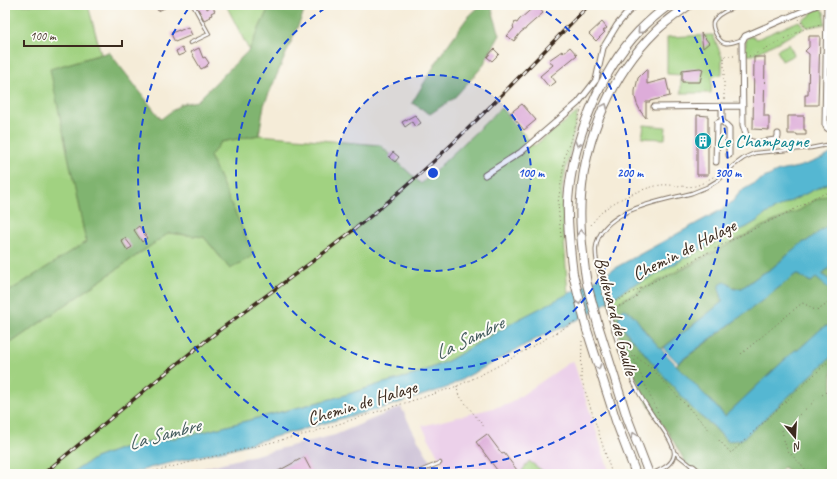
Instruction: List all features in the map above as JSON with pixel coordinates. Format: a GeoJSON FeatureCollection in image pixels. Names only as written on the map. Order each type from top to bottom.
{"type":"FeatureCollection","features":[{"type":"Feature","properties":{"kind":"main road","name":"Boulevard de Gaulle"},"geometry":{"type":"LineString","coordinates":[[635,474],[587,330],[573,274],[568,202],[574,157],[602,84],[621,54],[639,31],[652,18],[669,5]]}},
{"type":"Feature","properties":{"kind":"main road","name":"Boulevard de Gaulle"},"geometry":{"type":"LineString","coordinates":[[649,473],[625,409],[598,325],[587,284],[584,270],[581,234],[581,199],[585,165],[590,145],[596,126],[612,91],[630,61],[643,45],[666,22],[689,5]]}},
{"type":"Feature","properties":{"kind":"street"},"geometry":{"type":"LineString","coordinates":[[485,175],[521,152],[578,103],[596,80],[603,48],[617,25],[636,5]]}},
{"type":"Feature","properties":{"kind":"street"},"geometry":{"type":"LineString","coordinates":[[778,134],[778,137],[775,140],[756,143],[748,141],[745,134],[742,125],[742,42],[745,36],[817,5]]}},
{"type":"Feature","properties":{"kind":"street"},"geometry":{"type":"LineString","coordinates":[[827,5],[827,24],[830,41],[825,124],[829,130],[832,130]]}},
{"type":"Feature","properties":{"kind":"street"},"geometry":{"type":"LineString","coordinates":[[654,106],[743,106]]}},
{"type":"Feature","properties":{"kind":"street"},"geometry":{"type":"LineString","coordinates":[[722,122],[723,106]]}},
{"type":"Feature","properties":{"kind":"street"},"geometry":{"type":"LineString","coordinates":[[722,122],[729,128],[729,155]]}},
{"type":"Feature","properties":{"kind":"street"},"geometry":{"type":"LineString","coordinates":[[716,162],[717,123],[722,122]]}},
{"type":"Feature","properties":{"kind":"street"},"geometry":{"type":"LineString","coordinates":[[693,468],[701,474]]}},
{"type":"Feature","properties":{"kind":"lane"},"geometry":{"type":"LineString","coordinates":[[190,43],[209,34],[193,5]]}},
{"type":"Feature","properties":{"kind":"lane"},"geometry":{"type":"LineString","coordinates":[[741,5],[719,15],[715,19],[713,26],[719,40],[722,42],[731,43],[744,39]]}},
{"type":"Feature","properties":{"kind":"lane"},"geometry":{"type":"LineString","coordinates":[[649,473],[670,463],[673,459],[674,452],[672,444],[643,401],[633,383],[624,364],[616,339],[598,269],[596,254],[596,246],[603,230],[610,222],[637,207],[700,191],[720,179],[733,166],[744,158],[755,153],[812,148],[832,144]]}},
{"type":"Feature","properties":{"kind":"lane"},"geometry":{"type":"LineString","coordinates":[[674,452],[693,468],[695,474]]}},
{"type":"Feature","properties":{"kind":"lane"},"geometry":{"type":"LineString","coordinates":[[413,474],[440,463]]}},
{"type":"Feature","properties":{"kind":"path"},"geometry":{"type":"LineString","coordinates":[[797,14],[806,28]]}},
{"type":"Feature","properties":{"kind":"path"},"geometry":{"type":"LineString","coordinates":[[723,106],[724,56],[753,55],[806,28],[827,24]]}},
{"type":"Feature","properties":{"kind":"path"},"geometry":{"type":"LineString","coordinates":[[591,225],[608,207],[619,200],[651,186],[694,186],[719,173],[726,173]]}},
{"type":"Feature","properties":{"kind":"path","name":"Chemin de Halage"},"geometry":{"type":"LineString","coordinates":[[607,305],[735,238],[818,196],[832,191]]}},
{"type":"Feature","properties":{"kind":"path"},"geometry":{"type":"LineString","coordinates":[[617,324],[614,311],[615,308],[634,299],[639,293],[640,288]]}},
{"type":"Feature","properties":{"kind":"path"},"geometry":{"type":"LineString","coordinates":[[741,354],[802,303],[814,310],[822,308],[832,298]]}},
{"type":"Feature","properties":{"kind":"path","name":"Chemin de Halage"},"geometry":{"type":"LineString","coordinates":[[142,474],[310,433],[405,404],[457,386],[517,355],[580,319]]}},
{"type":"Feature","properties":{"kind":"path"},"geometry":{"type":"LineString","coordinates":[[618,328],[660,416]]}},
{"type":"Feature","properties":{"kind":"path"},"geometry":{"type":"LineString","coordinates":[[582,339],[581,378],[612,474]]}},
{"type":"Feature","properties":{"kind":"path"},"geometry":{"type":"LineString","coordinates":[[631,353],[652,369],[731,453],[832,358]]}},
{"type":"Feature","properties":{"kind":"path"},"geometry":{"type":"LineString","coordinates":[[457,386],[458,394],[485,428]]}},
{"type":"Feature","properties":{"kind":"path"},"geometry":{"type":"LineString","coordinates":[[822,395],[826,392],[832,393]]}},
{"type":"Feature","properties":{"kind":"path"},"geometry":{"type":"LineString","coordinates":[[783,435],[783,429],[817,399]]}},
{"type":"Feature","properties":{"kind":"path"},"geometry":{"type":"LineString","coordinates":[[784,440],[787,450],[810,474]]}},
{"type":"Feature","properties":{"kind":"path"},"geometry":{"type":"LineString","coordinates":[[818,474],[832,463]]}},
{"type":"Feature","properties":{"kind":"shaded area"},"geometry":{"type":"Polygon","coordinates":[[[573,360],[610,474],[448,474],[422,426],[509,404],[573,360]]]}},
{"type":"Feature","properties":{"kind":"shaded area"},"geometry":{"type":"Polygon","coordinates":[[[401,407],[438,474],[179,474],[335,435],[401,407]]]}},
{"type":"Feature","properties":{"kind":"green space"},"geometry":{"type":"Polygon","coordinates":[[[5,5],[88,5],[101,54],[51,69],[86,242],[5,294],[5,5]]]}},
{"type":"Feature","properties":{"kind":"green space"},"geometry":{"type":"Polygon","coordinates":[[[226,5],[270,5],[249,50],[226,5]]]}},
{"type":"Feature","properties":{"kind":"green space"},"geometry":{"type":"Polygon","coordinates":[[[270,5],[307,5],[264,105],[259,135],[221,142],[210,156],[254,255],[230,269],[204,237],[169,233],[5,347],[5,294],[86,242],[50,69],[109,52],[161,119],[181,104],[197,101],[249,50],[270,5]]]}},
{"type":"Feature","properties":{"kind":"green space"},"geometry":{"type":"Polygon","coordinates":[[[481,5],[497,5],[492,10],[500,35],[482,67],[454,98],[430,114],[412,103],[442,53],[467,18],[481,5]]]}},
{"type":"Feature","properties":{"kind":"green space"},"geometry":{"type":"Polygon","coordinates":[[[819,8],[824,12],[825,24],[808,27],[806,26],[802,20],[810,16],[812,11],[819,8]]]}},
{"type":"Feature","properties":{"kind":"green space"},"geometry":{"type":"Polygon","coordinates":[[[799,21],[805,28],[753,55],[745,55],[746,40],[749,37],[753,36],[757,39],[799,21]]]}},
{"type":"Feature","properties":{"kind":"green space"},"geometry":{"type":"Polygon","coordinates":[[[713,35],[722,57],[722,75],[712,76],[711,93],[681,93],[681,75],[667,74],[667,37],[713,35]]]}},
{"type":"Feature","properties":{"kind":"green space"},"geometry":{"type":"Polygon","coordinates":[[[789,44],[794,55],[782,61],[777,50],[789,44]]]}},
{"type":"Feature","properties":{"kind":"green space"},"geometry":{"type":"Polygon","coordinates":[[[501,108],[534,146],[578,112],[562,188],[568,295],[519,319],[448,361],[414,375],[342,396],[196,434],[122,448],[95,458],[70,474],[5,474],[5,347],[169,233],[204,237],[230,269],[253,255],[210,156],[221,142],[259,135],[380,145],[421,184],[501,108]]]}},
{"type":"Feature","properties":{"kind":"green space"},"geometry":{"type":"Polygon","coordinates":[[[644,125],[666,127],[665,139],[642,138],[644,125]]]}},
{"type":"Feature","properties":{"kind":"green space"},"geometry":{"type":"Polygon","coordinates":[[[832,181],[832,193],[813,201],[800,210],[763,226],[617,303],[615,306],[607,302],[629,287],[649,278],[718,240],[747,227],[766,214],[832,181]]]}},
{"type":"Feature","properties":{"kind":"green space"},"geometry":{"type":"Polygon","coordinates":[[[832,193],[832,222],[807,241],[802,243],[771,269],[742,288],[719,288],[722,302],[661,349],[627,310],[618,317],[620,323],[630,337],[690,406],[713,426],[727,441],[740,440],[746,436],[832,356],[832,474],[792,474],[784,467],[778,474],[691,474],[669,434],[649,406],[639,386],[617,331],[614,318],[615,306],[617,303],[640,290],[687,267],[763,226],[800,210],[813,201],[832,193]]]}},
{"type":"Feature","properties":{"kind":"green space"},"geometry":{"type":"Polygon","coordinates":[[[832,265],[832,282],[822,274],[832,265]]]}},
{"type":"Feature","properties":{"kind":"green space"},"geometry":{"type":"Polygon","coordinates":[[[796,274],[811,282],[816,277],[832,291],[832,327],[824,327],[798,350],[795,350],[725,416],[676,365],[796,274]]]}},
{"type":"Feature","properties":{"kind":"green space"},"geometry":{"type":"Polygon","coordinates":[[[529,461],[544,472],[543,474],[526,474],[522,471],[529,461]]]}},
{"type":"Feature","properties":{"kind":"water"},"geometry":{"type":"Polygon","coordinates":[[[832,153],[832,181],[766,214],[747,227],[718,240],[649,278],[629,287],[599,308],[568,325],[540,337],[446,388],[379,409],[129,474],[70,474],[95,458],[122,448],[196,434],[342,396],[414,375],[448,361],[519,319],[605,275],[613,269],[721,210],[732,202],[741,191],[762,179],[779,171],[810,163],[832,153]]]}},
{"type":"Feature","properties":{"kind":"water"},"geometry":{"type":"Polygon","coordinates":[[[832,222],[832,265],[822,274],[832,282],[832,291],[816,278],[811,282],[796,274],[678,363],[663,348],[722,302],[719,285],[725,282],[729,283],[734,289],[742,288],[771,269],[802,243],[807,241],[832,222]]]}},
{"type":"Feature","properties":{"kind":"water"},"geometry":{"type":"Polygon","coordinates":[[[623,309],[627,310],[635,317],[647,334],[725,416],[795,350],[798,350],[826,326],[832,327],[832,356],[746,436],[740,440],[727,441],[713,426],[690,406],[630,337],[620,323],[618,317],[623,309]]]}},
{"type":"Feature","properties":{"kind":"building"},"geometry":{"type":"Polygon","coordinates":[[[155,5],[171,5],[158,11],[155,5]]]}},
{"type":"Feature","properties":{"kind":"building"},"geometry":{"type":"Polygon","coordinates":[[[196,5],[205,5],[207,9],[212,6],[215,11],[211,13],[212,15],[209,16],[210,17],[204,20],[196,5]]]}},
{"type":"Feature","properties":{"kind":"building"},"geometry":{"type":"Polygon","coordinates":[[[536,5],[543,13],[521,32],[514,41],[507,36],[514,28],[515,22],[517,23],[536,5]]]}},
{"type":"Feature","properties":{"kind":"building"},"geometry":{"type":"Polygon","coordinates":[[[602,22],[607,28],[596,41],[589,34],[602,22]]]}},
{"type":"Feature","properties":{"kind":"building"},"geometry":{"type":"Polygon","coordinates":[[[188,27],[192,35],[175,42],[171,33],[188,27]]]}},
{"type":"Feature","properties":{"kind":"building"},"geometry":{"type":"Polygon","coordinates":[[[701,33],[709,43],[703,48],[701,33]]]}},
{"type":"Feature","properties":{"kind":"building"},"geometry":{"type":"Polygon","coordinates":[[[809,36],[820,36],[818,105],[805,105],[805,95],[808,95],[809,54],[805,51],[809,47],[809,36]]]}},
{"type":"Feature","properties":{"kind":"building"},"geometry":{"type":"Polygon","coordinates":[[[570,47],[577,55],[551,76],[556,82],[549,87],[540,76],[553,65],[549,60],[562,51],[563,53],[570,47]]]}},
{"type":"Feature","properties":{"kind":"building"},"geometry":{"type":"Polygon","coordinates":[[[182,48],[185,53],[178,56],[176,51],[182,48]]]}},
{"type":"Feature","properties":{"kind":"building"},"geometry":{"type":"Polygon","coordinates":[[[199,48],[203,58],[205,57],[209,63],[201,69],[191,52],[199,48]]]}},
{"type":"Feature","properties":{"kind":"building"},"geometry":{"type":"Polygon","coordinates":[[[494,49],[499,54],[492,61],[487,57],[494,49]]]}},
{"type":"Feature","properties":{"kind":"building"},"geometry":{"type":"Polygon","coordinates":[[[754,57],[765,57],[764,116],[769,116],[769,130],[753,129],[754,57]]]}},
{"type":"Feature","properties":{"kind":"building"},"geometry":{"type":"Polygon","coordinates":[[[647,69],[647,84],[666,79],[670,96],[646,102],[646,118],[637,104],[635,91],[638,78],[647,69]]]}},
{"type":"Feature","properties":{"kind":"building"},"geometry":{"type":"Polygon","coordinates":[[[703,69],[700,82],[682,82],[682,70],[703,69]]]}},
{"type":"Feature","properties":{"kind":"building"},"geometry":{"type":"Polygon","coordinates":[[[522,104],[536,120],[524,130],[510,113],[522,104]]]}},
{"type":"Feature","properties":{"kind":"building"},"geometry":{"type":"Polygon","coordinates":[[[415,115],[421,123],[415,127],[412,122],[405,127],[402,122],[415,115]]]}},
{"type":"Feature","properties":{"kind":"building","name":"Le Champagne"},"geometry":{"type":"Polygon","coordinates":[[[697,115],[708,116],[708,175],[697,175],[697,115]]]}},
{"type":"Feature","properties":{"kind":"building"},"geometry":{"type":"Polygon","coordinates":[[[788,116],[804,116],[804,130],[806,130],[806,135],[788,134],[788,116]]]}},
{"type":"Feature","properties":{"kind":"building"},"geometry":{"type":"Polygon","coordinates":[[[393,152],[399,157],[395,162],[389,157],[393,152]]]}},
{"type":"Feature","properties":{"kind":"building"},"geometry":{"type":"Polygon","coordinates":[[[139,226],[147,238],[142,242],[134,230],[139,226]]]}},
{"type":"Feature","properties":{"kind":"building"},"geometry":{"type":"Polygon","coordinates":[[[125,238],[132,247],[127,250],[121,240],[125,238]]]}},
{"type":"Feature","properties":{"kind":"building"},"geometry":{"type":"Polygon","coordinates":[[[487,434],[520,474],[500,474],[476,442],[487,434]]]}},
{"type":"Feature","properties":{"kind":"building"},"geometry":{"type":"Polygon","coordinates":[[[304,457],[313,474],[273,474],[304,457]]]}},
{"type":"Feature","properties":{"kind":"railway"},"geometry":{"type":"LineString","coordinates":[[43,474],[195,349],[332,247],[398,193],[472,125],[589,5]]}},
{"type":"Feature","properties":{"kind":"place","name":"Le Champagne"},"geometry":{"type":"Point","coordinates":[703,141]}},
{"type":"Feature","properties":{"kind":"water label","name":"La Sambre"},"geometry":{"type":"Point","coordinates":[469,338]}},
{"type":"Feature","properties":{"kind":"water label","name":"La Sambre"},"geometry":{"type":"Point","coordinates":[164,434]}}]}
